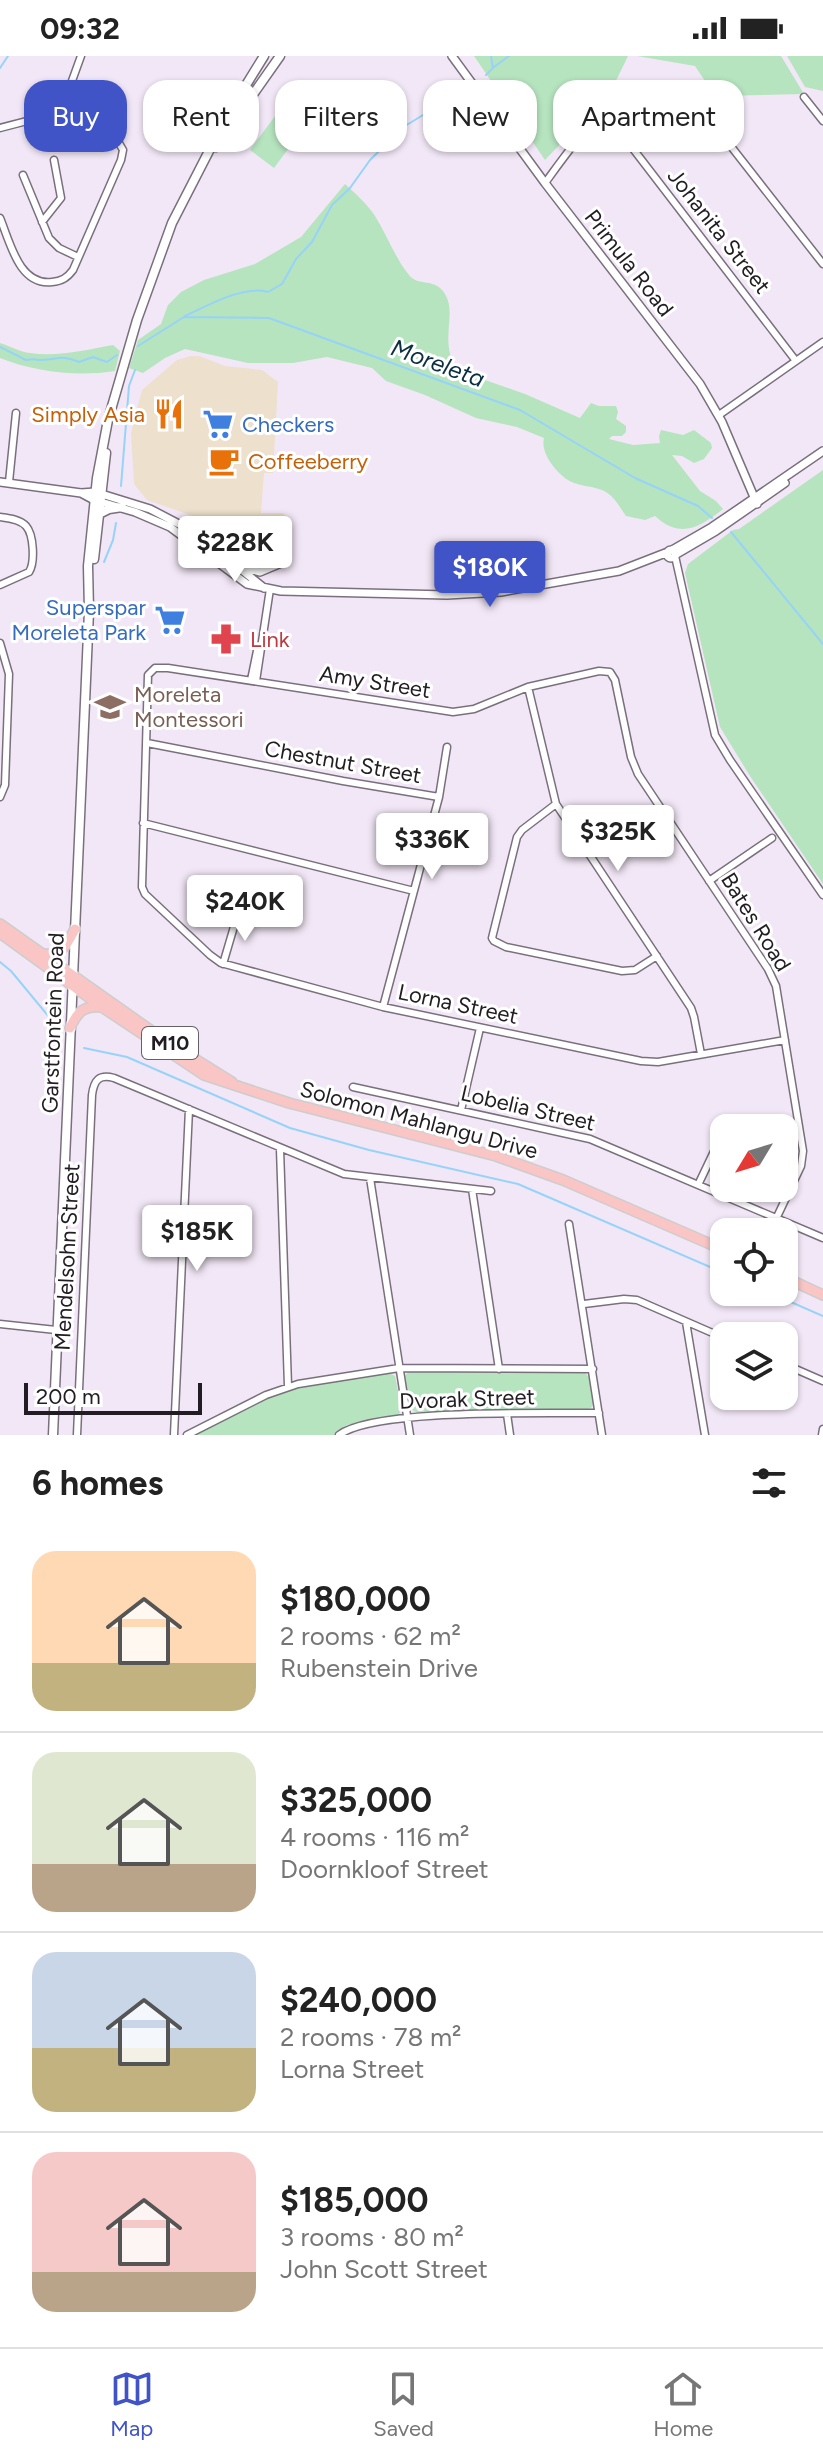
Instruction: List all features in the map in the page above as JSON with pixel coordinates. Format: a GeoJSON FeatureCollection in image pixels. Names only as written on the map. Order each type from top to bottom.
{"type":"FeatureCollection","features":[{"type":"Feature","properties":{"kind":"main road","name":"Garstfontein Road"},"geometry":{"type":"LineString","coordinates":[[89,611],[88,578],[98,497],[117,390],[137,320],[172,223],[227,116],[264,56]]}},
{"type":"Feature","properties":{"kind":"main road","name":"Garstfontein Road"},"geometry":{"type":"LineString","coordinates":[[210,153],[280,56]]}},
{"type":"Feature","properties":{"kind":"main road","name":"Garstfontein Road"},"geometry":{"type":"LineString","coordinates":[[53,1435],[89,611],[98,497]]}},
{"type":"Feature","properties":{"kind":"main road"},"geometry":{"type":"LineString","coordinates":[[99,514],[122,507]]}},
{"type":"Feature","properties":{"kind":"main road","name":"Solomon Mahlangu Drive"},"geometry":{"type":"LineString","coordinates":[[0,924],[41,953],[102,1007],[204,1075],[289,1103],[496,1156],[563,1180],[710,1244]]}},
{"type":"Feature","properties":{"kind":"main road"},"geometry":{"type":"LineString","coordinates":[[41,953],[50,955],[63,949],[75,929]]}},
{"type":"Feature","properties":{"kind":"main road","name":"Solomon Mahlangu Drive"},"geometry":{"type":"LineString","coordinates":[[0,933],[235,1084]]}},
{"type":"Feature","properties":{"kind":"main road"},"geometry":{"type":"LineString","coordinates":[[70,1028],[82,1009],[102,1007]]}},
{"type":"Feature","properties":{"kind":"main road"},"geometry":{"type":"LineString","coordinates":[[798,1283],[822,1294]]}},
{"type":"Feature","properties":{"kind":"street"},"geometry":{"type":"LineString","coordinates":[[72,80],[81,56]]}},
{"type":"Feature","properties":{"kind":"street","name":"Primula Road"},"geometry":{"type":"LineString","coordinates":[[452,56],[545,183],[691,372],[719,415],[756,501]]}},
{"type":"Feature","properties":{"kind":"street"},"geometry":{"type":"LineString","coordinates":[[633,86],[645,86],[653,94],[652,109],[644,111],[621,94],[633,86]]}},
{"type":"Feature","properties":{"kind":"street"},"geometry":{"type":"LineString","coordinates":[[804,97],[823,121]]}},
{"type":"Feature","properties":{"kind":"street"},"geometry":{"type":"LineString","coordinates":[[0,128],[24,122]]}},
{"type":"Feature","properties":{"kind":"street"},"geometry":{"type":"LineString","coordinates":[[0,218],[22,269],[35,281],[63,280],[71,273],[123,152]]}},
{"type":"Feature","properties":{"kind":"street"},"geometry":{"type":"LineString","coordinates":[[545,183],[570,152]]}},
{"type":"Feature","properties":{"kind":"street","name":"Johanita Street"},"geometry":{"type":"LineString","coordinates":[[636,152],[796,361]]}},
{"type":"Feature","properties":{"kind":"street"},"geometry":{"type":"LineString","coordinates":[[735,152],[823,264]]}},
{"type":"Feature","properties":{"kind":"street"},"geometry":{"type":"LineString","coordinates":[[42,222],[61,198],[54,160]]}},
{"type":"Feature","properties":{"kind":"street"},"geometry":{"type":"LineString","coordinates":[[23,175],[53,244],[78,257]]}},
{"type":"Feature","properties":{"kind":"street"},"geometry":{"type":"LineString","coordinates":[[37,211],[52,210]]}},
{"type":"Feature","properties":{"kind":"street"},"geometry":{"type":"LineString","coordinates":[[719,415],[823,342]]}},
{"type":"Feature","properties":{"kind":"street"},"geometry":{"type":"LineString","coordinates":[[16,413],[5,482],[81,493],[150,509],[190,529],[267,588]]}},
{"type":"Feature","properties":{"kind":"street"},"geometry":{"type":"LineString","coordinates":[[98,497],[170,527],[247,584],[324,593],[484,594],[592,577],[671,554],[756,501],[823,454]]}},
{"type":"Feature","properties":{"kind":"street"},"geometry":{"type":"LineString","coordinates":[[0,517],[26,525],[34,560],[29,572],[0,585]]}},
{"type":"Feature","properties":{"kind":"street"},"geometry":{"type":"LineString","coordinates":[[671,554],[715,735],[823,895]]}},
{"type":"Feature","properties":{"kind":"street"},"geometry":{"type":"LineString","coordinates":[[235,564],[257,572],[279,564]]}},
{"type":"Feature","properties":{"kind":"street"},"geometry":{"type":"LineString","coordinates":[[254,681],[267,588]]}},
{"type":"Feature","properties":{"kind":"street"},"geometry":{"type":"LineString","coordinates":[[0,643],[9,680],[5,785],[0,796]]}},
{"type":"Feature","properties":{"kind":"street","name":"Amy Street"},"geometry":{"type":"LineString","coordinates":[[147,743],[147,680],[153,670],[160,667],[453,712],[474,709],[528,687],[599,671]]}},
{"type":"Feature","properties":{"kind":"street","name":"Bates Road"},"geometry":{"type":"LineString","coordinates":[[599,671],[613,676],[631,757],[638,774],[773,977],[803,1158],[776,1218]]}},
{"type":"Feature","properties":{"kind":"street"},"geometry":{"type":"LineString","coordinates":[[528,687],[556,804],[691,1008],[701,1054]]}},
{"type":"Feature","properties":{"kind":"street"},"geometry":{"type":"LineString","coordinates":[[147,743],[143,823],[414,891]]}},
{"type":"Feature","properties":{"kind":"street","name":"Chestnut Street"},"geometry":{"type":"LineString","coordinates":[[147,743],[439,797]]}},
{"type":"Feature","properties":{"kind":"street"},"geometry":{"type":"LineString","coordinates":[[383,1007],[439,797],[447,747]]}},
{"type":"Feature","properties":{"kind":"street"},"geometry":{"type":"LineString","coordinates":[[556,804],[517,837],[492,938],[496,944],[506,947],[622,971],[635,970],[657,956]]}},
{"type":"Feature","properties":{"kind":"street","name":"Lorna Street"},"geometry":{"type":"LineString","coordinates":[[143,823],[141,884],[150,898],[223,964],[383,1007],[641,1061],[658,1062],[785,1040]]}},
{"type":"Feature","properties":{"kind":"street"},"geometry":{"type":"LineString","coordinates":[[709,881],[772,838]]}},
{"type":"Feature","properties":{"kind":"street"},"geometry":{"type":"LineString","coordinates":[[223,964],[238,913]]}},
{"type":"Feature","properties":{"kind":"street"},"geometry":{"type":"LineString","coordinates":[[461,1110],[480,1028]]}},
{"type":"Feature","properties":{"kind":"street","name":"Mendelsohn Street"},"geometry":{"type":"LineString","coordinates":[[77,1435],[95,1081],[104,1077],[114,1078],[189,1109]]}},
{"type":"Feature","properties":{"kind":"street","name":"Lobelia Street"},"geometry":{"type":"LineString","coordinates":[[353,1087],[583,1137],[774,1218]]}},
{"type":"Feature","properties":{"kind":"street"},"geometry":{"type":"LineString","coordinates":[[174,1435],[189,1109],[339,1173],[491,1191]]}},
{"type":"Feature","properties":{"kind":"street"},"geometry":{"type":"LineString","coordinates":[[280,1149],[288,1386]]}},
{"type":"Feature","properties":{"kind":"street"},"geometry":{"type":"LineString","coordinates":[[698,1185],[710,1160]]}},
{"type":"Feature","properties":{"kind":"street"},"geometry":{"type":"LineString","coordinates":[[370,1178],[410,1435]]}},
{"type":"Feature","properties":{"kind":"street"},"geometry":{"type":"LineString","coordinates":[[472,1189],[499,1369]]}},
{"type":"Feature","properties":{"kind":"street"},"geometry":{"type":"LineString","coordinates":[[569,1224],[584,1304],[602,1435]]}},
{"type":"Feature","properties":{"kind":"street","name":"Lobelia Street"},"geometry":{"type":"LineString","coordinates":[[798,1228],[823,1238]]}},
{"type":"Feature","properties":{"kind":"street"},"geometry":{"type":"LineString","coordinates":[[584,1304],[633,1299],[710,1332]]}},
{"type":"Feature","properties":{"kind":"street"},"geometry":{"type":"LineString","coordinates":[[686,1322],[705,1435]]}},
{"type":"Feature","properties":{"kind":"street"},"geometry":{"type":"LineString","coordinates":[[0,1324],[56,1330]]}},
{"type":"Feature","properties":{"kind":"street"},"geometry":{"type":"LineString","coordinates":[[187,1435],[288,1386],[399,1368],[593,1369]]}},
{"type":"Feature","properties":{"kind":"street"},"geometry":{"type":"LineString","coordinates":[[798,1370],[823,1381]]}},
{"type":"Feature","properties":{"kind":"street","name":"Dvorak Street"},"geometry":{"type":"LineString","coordinates":[[339,1435],[355,1426],[407,1417],[599,1413]]}},
{"type":"Feature","properties":{"kind":"street"},"geometry":{"type":"LineString","coordinates":[[507,1414],[510,1435]]}},
{"type":"Feature","properties":{"kind":"street"},"geometry":{"type":"LineString","coordinates":[[822,1435],[823,1429]]}},
{"type":"Feature","properties":{"kind":"shaded area"},"geometry":{"type":"Polygon","coordinates":[[[191,356],[225,366],[262,370],[278,382],[273,473],[264,473],[261,513],[283,513],[289,520],[289,531],[286,544],[277,548],[272,556],[273,564],[261,570],[247,566],[205,530],[196,517],[147,500],[134,484],[131,433],[142,390],[177,360],[191,356]]]}},
{"type":"Feature","properties":{"kind":"green space"},"geometry":{"type":"Polygon","coordinates":[[[474,56],[628,56],[616,80],[553,80],[553,152],[545,160],[537,148],[537,80],[490,80],[474,56]]]}},
{"type":"Feature","properties":{"kind":"green space"},"geometry":{"type":"Polygon","coordinates":[[[637,56],[781,56],[804,94],[744,95],[744,80],[704,80],[695,66],[637,56]]]}},
{"type":"Feature","properties":{"kind":"green space"},"geometry":{"type":"Polygon","coordinates":[[[787,56],[823,56],[823,91],[805,87],[787,56]]]}},
{"type":"Feature","properties":{"kind":"green space"},"geometry":{"type":"Polygon","coordinates":[[[275,116],[275,152],[286,152],[274,168],[253,152],[259,152],[259,138],[275,116]]]}},
{"type":"Feature","properties":{"kind":"green space"},"geometry":{"type":"Polygon","coordinates":[[[345,184],[375,216],[409,275],[417,281],[436,286],[445,294],[450,311],[449,351],[459,371],[525,394],[580,418],[591,403],[616,406],[616,419],[626,426],[626,432],[609,439],[633,445],[660,443],[661,430],[683,435],[694,430],[711,443],[712,448],[704,459],[694,463],[682,456],[672,455],[700,491],[723,509],[698,526],[681,529],[655,516],[645,520],[626,516],[606,492],[573,483],[559,472],[544,450],[544,438],[517,427],[476,418],[386,381],[372,368],[327,357],[293,363],[248,363],[185,349],[143,373],[129,368],[138,340],[161,324],[168,305],[181,292],[204,280],[255,264],[301,237],[345,184]]]}},
{"type":"Feature","properties":{"kind":"green space"},"geometry":{"type":"Polygon","coordinates":[[[0,343],[40,354],[113,345],[120,351],[115,371],[72,373],[42,370],[0,358],[0,343]]]}},
{"type":"Feature","properties":{"kind":"green space"},"geometry":{"type":"Polygon","coordinates":[[[823,470],[823,884],[720,727],[685,573],[688,564],[733,530],[739,529],[823,470]]]}},
{"type":"Feature","properties":{"kind":"green space"},"geometry":{"type":"Polygon","coordinates":[[[410,1370],[585,1373],[592,1380],[595,1402],[585,1410],[417,1413],[408,1407],[404,1377],[410,1370]]]}},
{"type":"Feature","properties":{"kind":"green space"},"geometry":{"type":"Polygon","coordinates":[[[389,1373],[395,1376],[402,1410],[398,1415],[347,1425],[334,1435],[194,1435],[281,1391],[389,1373]]]}},
{"type":"Feature","properties":{"kind":"waterway"},"geometry":{"type":"LineString","coordinates":[[0,68],[8,56]]}},
{"type":"Feature","properties":{"kind":"waterway"},"geometry":{"type":"LineString","coordinates":[[486,75],[493,68],[491,56]]}},
{"type":"Feature","properties":{"kind":"waterway"},"geometry":{"type":"LineString","coordinates":[[494,67],[509,56]]}},
{"type":"Feature","properties":{"kind":"waterway"},"geometry":{"type":"LineString","coordinates":[[185,316],[237,294],[268,292],[282,284],[296,259],[312,242],[332,205],[350,188],[370,160],[405,126],[423,115]]}},
{"type":"Feature","properties":{"kind":"waterway","name":"Moreleta"},"geometry":{"type":"LineString","coordinates":[[138,346],[184,317],[269,318],[520,410],[635,478],[698,506],[712,518]]}},
{"type":"Feature","properties":{"kind":"waterway","name":"Moreleta"},"geometry":{"type":"LineString","coordinates":[[0,347],[26,360],[63,358],[79,362],[93,357],[107,362],[117,355]]}},
{"type":"Feature","properties":{"kind":"waterway"},"geometry":{"type":"LineString","coordinates":[[121,486],[129,386],[135,370]]}},
{"type":"Feature","properties":{"kind":"waterway"},"geometry":{"type":"LineString","coordinates":[[104,562],[116,523]]}},
{"type":"Feature","properties":{"kind":"waterway","name":"Moreleta"},"geometry":{"type":"LineString","coordinates":[[731,532],[823,644]]}},
{"type":"Feature","properties":{"kind":"waterway"},"geometry":{"type":"LineString","coordinates":[[0,962],[59,1029]]}},
{"type":"Feature","properties":{"kind":"waterway"},"geometry":{"type":"LineString","coordinates":[[84,1048],[127,1057],[290,1128],[369,1150],[518,1184],[710,1267]]}},
{"type":"Feature","properties":{"kind":"waterway"},"geometry":{"type":"LineString","coordinates":[[798,1305],[823,1316]]}},
{"type":"Feature","properties":{"kind":"place","name":"Simply Asia"},"geometry":{"type":"Point","coordinates":[169,414]}},
{"type":"Feature","properties":{"kind":"place","name":"Checkers"},"geometry":{"type":"Point","coordinates":[218,424]}},
{"type":"Feature","properties":{"kind":"place","name":"Coffeeberry"},"geometry":{"type":"Point","coordinates":[224,461]}},
{"type":"Feature","properties":{"kind":"place","name":"Superspar Moreleta Park"},"geometry":{"type":"Point","coordinates":[170,620]}},
{"type":"Feature","properties":{"kind":"place","name":"Link"},"geometry":{"type":"Point","coordinates":[226,639]}},
{"type":"Feature","properties":{"kind":"place","name":"Moreleta Montessori"},"geometry":{"type":"Point","coordinates":[110,707]}}]}
